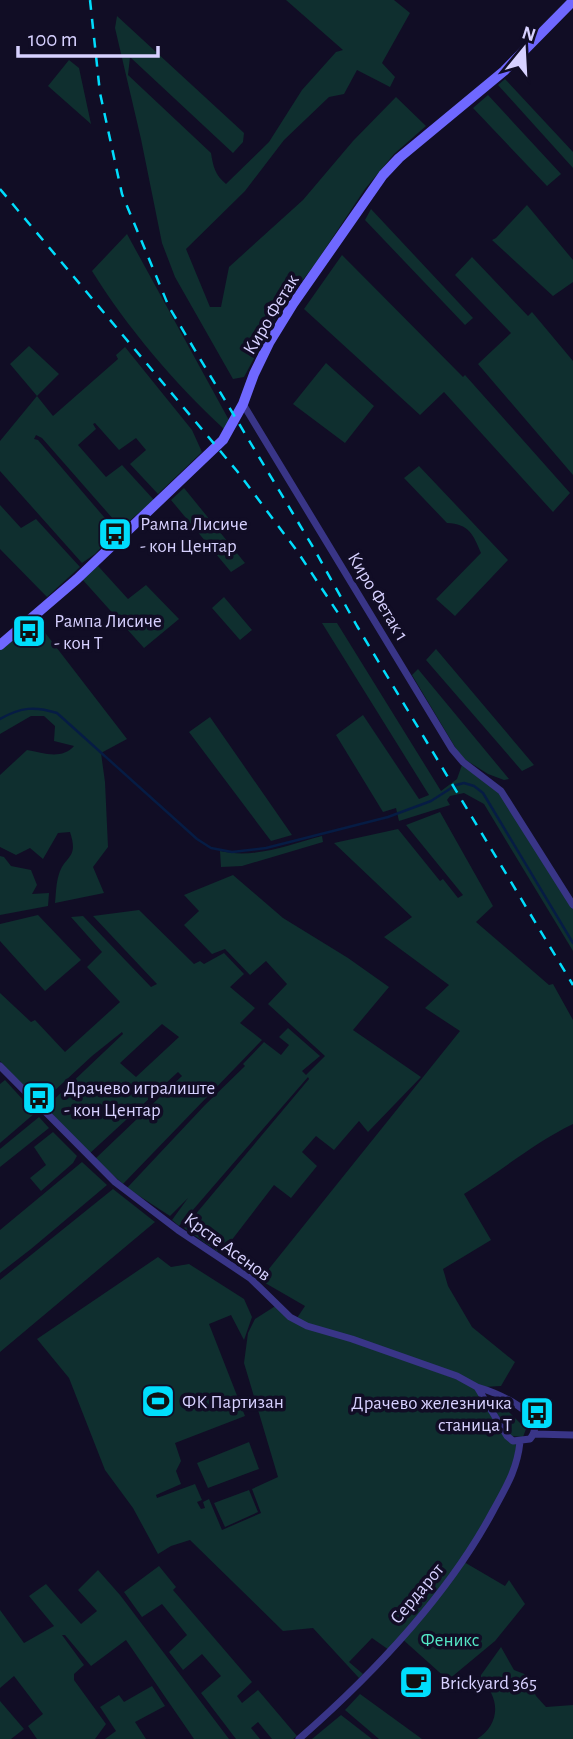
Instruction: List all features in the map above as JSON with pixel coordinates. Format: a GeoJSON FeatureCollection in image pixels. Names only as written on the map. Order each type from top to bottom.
{"type":"FeatureCollection","features":[{"type":"Feature","properties":{"kind":"main road","name":"Киро Фетак"},"geometry":{"type":"LineString","coordinates":[[0,645],[77,579],[223,440],[243,404],[269,343],[383,175],[399,158],[504,71],[573,1]]}},
{"type":"Feature","properties":{"kind":"street","name":"Киро Фетак 1"},"geometry":{"type":"LineString","coordinates":[[243,404],[253,416],[452,749],[463,762],[501,791],[573,905]]}},
{"type":"Feature","properties":{"kind":"street"},"geometry":{"type":"LineString","coordinates":[[236,418],[246,414],[253,416]]}},
{"type":"Feature","properties":{"kind":"street","name":"Крсте Асенов"},"geometry":{"type":"LineString","coordinates":[[0,1066],[115,1182],[178,1230],[250,1278],[290,1318],[457,1376],[514,1402],[529,1416],[534,1434]]}},
{"type":"Feature","properties":{"kind":"street"},"geometry":{"type":"LineString","coordinates":[[477,1387],[507,1436],[513,1441],[530,1439],[534,1434],[573,1435]]}},
{"type":"Feature","properties":{"kind":"street","name":"Сердарот"},"geometry":{"type":"LineString","coordinates":[[299,1739],[369,1672],[464,1562],[515,1471],[520,1442]]}},
{"type":"Feature","properties":{"kind":"green space"},"geometry":{"type":"Polygon","coordinates":[[[286,0],[394,0],[410,13],[382,63],[395,77],[390,87],[357,70],[344,94],[329,97],[284,140],[245,191],[186,249],[210,307],[221,307],[229,267],[303,200],[353,141],[396,97],[426,126],[394,154],[365,189],[315,264],[280,310],[244,377],[233,379],[175,277],[162,243],[115,28],[117,16],[244,133],[243,142],[233,153],[130,57],[128,75],[211,153],[215,170],[226,184],[269,142],[302,90],[336,52],[343,50],[286,0]]]}},
{"type":"Feature","properties":{"kind":"green space"},"geometry":{"type":"Polygon","coordinates":[[[69,60],[79,68],[91,124],[48,86],[69,60]]]}},
{"type":"Feature","properties":{"kind":"green space"},"geometry":{"type":"Polygon","coordinates":[[[505,79],[573,152],[573,168],[498,85],[505,79]]]}},
{"type":"Feature","properties":{"kind":"green space"},"geometry":{"type":"Polygon","coordinates":[[[488,95],[561,174],[547,186],[473,108],[488,95]]]}},
{"type":"Feature","properties":{"kind":"green space"},"geometry":{"type":"Polygon","coordinates":[[[527,205],[573,260],[573,282],[553,296],[492,240],[527,205]]]}},
{"type":"Feature","properties":{"kind":"green space"},"geometry":{"type":"Polygon","coordinates":[[[371,209],[473,318],[465,325],[365,220],[371,209]]]}},
{"type":"Feature","properties":{"kind":"green space"},"geometry":{"type":"Polygon","coordinates":[[[127,234],[230,422],[224,429],[153,354],[120,313],[92,271],[127,234]]]}},
{"type":"Feature","properties":{"kind":"green space"},"geometry":{"type":"Polygon","coordinates":[[[342,255],[463,377],[465,375],[570,493],[553,512],[444,392],[420,415],[304,309],[342,255]]]}},
{"type":"Feature","properties":{"kind":"green space"},"geometry":{"type":"Polygon","coordinates":[[[472,257],[528,316],[532,312],[573,361],[573,475],[478,364],[511,333],[455,275],[472,257]]]}},
{"type":"Feature","properties":{"kind":"green space"},"geometry":{"type":"Polygon","coordinates":[[[29,346],[59,374],[37,396],[10,364],[29,346]]]}},
{"type":"Feature","properties":{"kind":"green space"},"geometry":{"type":"Polygon","coordinates":[[[125,347],[192,430],[202,452],[158,494],[130,464],[146,450],[136,438],[119,450],[95,423],[93,424],[96,429],[78,445],[106,477],[122,465],[154,500],[121,528],[42,438],[36,435],[34,439],[38,440],[116,531],[95,554],[82,563],[0,471],[0,441],[37,396],[53,416],[118,359],[116,355],[125,347]]]}},
{"type":"Feature","properties":{"kind":"green space"},"geometry":{"type":"Polygon","coordinates":[[[326,363],[374,406],[345,443],[293,404],[326,363]]]}},
{"type":"Feature","properties":{"kind":"green space"},"geometry":{"type":"Polygon","coordinates":[[[419,466],[508,560],[455,616],[436,599],[481,553],[469,531],[460,525],[447,523],[404,478],[419,466]]]}},
{"type":"Feature","properties":{"kind":"green space"},"geometry":{"type":"Polygon","coordinates":[[[184,488],[245,563],[231,572],[171,500],[184,488]]]}},
{"type":"Feature","properties":{"kind":"green space"},"geometry":{"type":"Polygon","coordinates":[[[0,505],[21,528],[36,519],[80,567],[47,597],[0,549],[0,505]]]}},
{"type":"Feature","properties":{"kind":"green space"},"geometry":{"type":"Polygon","coordinates":[[[98,566],[128,599],[146,585],[179,619],[144,648],[82,579],[98,566]]]}},
{"type":"Feature","properties":{"kind":"green space"},"geometry":{"type":"Polygon","coordinates":[[[224,597],[252,630],[240,640],[212,608],[224,597]]]}},
{"type":"Feature","properties":{"kind":"green space"},"geometry":{"type":"Polygon","coordinates":[[[33,617],[127,739],[101,753],[108,847],[93,867],[104,893],[55,903],[59,874],[72,852],[70,832],[58,833],[43,859],[30,848],[16,855],[0,847],[0,775],[27,750],[58,754],[74,746],[54,741],[55,726],[44,716],[31,716],[0,734],[0,645],[33,617]]]}},
{"type":"Feature","properties":{"kind":"green space"},"geometry":{"type":"Polygon","coordinates":[[[322,623],[337,623],[441,791],[457,779],[463,762],[501,791],[573,905],[573,951],[484,804],[464,793],[450,796],[447,800],[450,805],[399,821],[396,808],[383,812],[336,735],[363,715],[419,799],[429,795],[322,623]]]}},
{"type":"Feature","properties":{"kind":"green space"},"geometry":{"type":"Polygon","coordinates":[[[436,649],[534,765],[522,771],[426,660],[436,649]]]}},
{"type":"Feature","properties":{"kind":"green space"},"geometry":{"type":"Polygon","coordinates":[[[418,669],[509,779],[504,780],[488,774],[461,757],[412,675],[418,669]]]}},
{"type":"Feature","properties":{"kind":"green space"},"geometry":{"type":"Polygon","coordinates":[[[210,717],[292,835],[271,841],[189,732],[210,717]]]}},
{"type":"Feature","properties":{"kind":"green space"},"geometry":{"type":"Polygon","coordinates":[[[440,812],[493,906],[476,922],[549,985],[553,984],[573,1020],[573,1124],[531,1148],[464,1194],[491,1240],[443,1269],[448,1286],[472,1327],[515,1362],[501,1386],[483,1387],[308,1324],[297,1318],[305,1306],[260,1280],[460,1031],[425,1008],[449,985],[384,937],[412,917],[334,843],[398,829],[440,881],[443,879],[458,898],[463,895],[406,825],[440,812]]]}},
{"type":"Feature","properties":{"kind":"green space"},"geometry":{"type":"Polygon","coordinates":[[[322,836],[323,842],[242,866],[221,867],[220,851],[259,852],[322,836]]]}},
{"type":"Feature","properties":{"kind":"green space"},"geometry":{"type":"Polygon","coordinates":[[[0,856],[11,866],[31,870],[37,885],[32,894],[49,893],[48,906],[0,915],[0,856]]]}},
{"type":"Feature","properties":{"kind":"green space"},"geometry":{"type":"Polygon","coordinates":[[[233,875],[283,918],[389,987],[353,1030],[421,1077],[368,1132],[359,1121],[334,1150],[316,1136],[302,1152],[317,1166],[291,1198],[274,1185],[221,1254],[184,1228],[308,1077],[179,1226],[172,1220],[188,1198],[170,1216],[127,1188],[245,1066],[243,1064],[264,1042],[281,1055],[289,1045],[279,1037],[288,1028],[320,1056],[302,1071],[306,1075],[325,1056],[268,1004],[287,984],[266,961],[250,975],[225,949],[212,954],[184,925],[199,911],[184,895],[233,875]]]}},
{"type":"Feature","properties":{"kind":"green space"},"geometry":{"type":"Polygon","coordinates":[[[139,910],[194,964],[200,961],[204,964],[224,953],[244,974],[230,987],[255,1008],[240,1023],[262,1040],[123,1184],[95,1159],[182,1076],[178,1072],[89,1154],[46,1107],[123,1034],[122,1032],[40,1104],[0,1061],[0,993],[31,1022],[35,1020],[65,1052],[120,1002],[87,967],[102,952],[71,917],[83,916],[151,987],[157,984],[93,916],[139,910]],[[162,1024],[120,1063],[136,1077],[179,1037],[162,1024]]]}},
{"type":"Feature","properties":{"kind":"green space"},"geometry":{"type":"Polygon","coordinates":[[[38,915],[81,960],[45,991],[0,941],[0,924],[38,915]]]}},
{"type":"Feature","properties":{"kind":"green space"},"geometry":{"type":"Polygon","coordinates":[[[5,1080],[35,1113],[0,1143],[0,1084],[5,1080]]]}},
{"type":"Feature","properties":{"kind":"green space"},"geometry":{"type":"Polygon","coordinates":[[[39,1117],[49,1128],[0,1167],[0,1149],[39,1117]]]}},
{"type":"Feature","properties":{"kind":"green space"},"geometry":{"type":"Polygon","coordinates":[[[53,1132],[77,1156],[73,1163],[41,1191],[30,1178],[46,1165],[34,1147],[53,1132]]]}},
{"type":"Feature","properties":{"kind":"green space"},"geometry":{"type":"Polygon","coordinates":[[[82,1162],[107,1185],[0,1273],[0,1230],[82,1162]]]}},
{"type":"Feature","properties":{"kind":"green space"},"geometry":{"type":"Polygon","coordinates":[[[113,1189],[155,1222],[0,1352],[0,1280],[113,1189]]]}},
{"type":"Feature","properties":{"kind":"green space","name":"Феникс"},"geometry":{"type":"Polygon","coordinates":[[[158,1257],[171,1267],[189,1264],[244,1299],[252,1317],[244,1340],[231,1315],[209,1324],[245,1416],[175,1443],[181,1461],[176,1471],[181,1484],[156,1495],[157,1498],[195,1484],[202,1500],[197,1502],[201,1509],[205,1508],[203,1502],[209,1499],[222,1530],[261,1513],[252,1489],[278,1477],[244,1363],[248,1333],[255,1319],[277,1305],[290,1317],[477,1387],[507,1436],[520,1442],[517,1463],[464,1562],[505,1586],[509,1580],[525,1604],[495,1641],[448,1680],[400,1637],[389,1650],[372,1638],[349,1662],[363,1674],[359,1678],[313,1628],[283,1631],[190,1540],[171,1546],[158,1554],[133,1508],[105,1470],[69,1378],[37,1339],[158,1257]]]}},
{"type":"Feature","properties":{"kind":"green space"},"geometry":{"type":"Polygon","coordinates":[[[499,1402],[526,1429],[523,1437],[511,1436],[495,1410],[495,1404],[499,1402]]]}},
{"type":"Feature","properties":{"kind":"green space"},"geometry":{"type":"Polygon","coordinates":[[[249,1442],[259,1469],[208,1488],[197,1463],[249,1442]]]}},
{"type":"Feature","properties":{"kind":"green space"},"geometry":{"type":"Polygon","coordinates":[[[249,1490],[258,1512],[225,1527],[214,1503],[249,1490]]]}},
{"type":"Feature","properties":{"kind":"green space"},"geometry":{"type":"Polygon","coordinates":[[[159,1566],[176,1587],[173,1590],[252,1682],[237,1696],[242,1703],[258,1690],[297,1736],[293,1739],[272,1739],[258,1722],[251,1728],[260,1739],[236,1739],[201,1693],[221,1676],[202,1654],[183,1670],[169,1652],[187,1635],[162,1604],[142,1617],[124,1592],[159,1566]]]}},
{"type":"Feature","properties":{"kind":"green space"},"geometry":{"type":"Polygon","coordinates":[[[98,1570],[229,1739],[194,1739],[126,1640],[91,1666],[65,1635],[62,1635],[84,1665],[74,1674],[74,1680],[106,1724],[95,1739],[37,1739],[28,1726],[43,1714],[14,1676],[0,1688],[0,1610],[24,1643],[54,1626],[29,1596],[46,1584],[81,1624],[97,1611],[78,1590],[98,1570]]]}},
{"type":"Feature","properties":{"kind":"green space"},"geometry":{"type":"Polygon","coordinates":[[[501,1647],[514,1670],[527,1675],[536,1696],[546,1707],[573,1705],[573,1739],[477,1739],[490,1726],[495,1711],[492,1695],[481,1680],[481,1675],[501,1647]]]}},
{"type":"Feature","properties":{"kind":"green space"},"geometry":{"type":"Polygon","coordinates":[[[152,1686],[165,1706],[135,1722],[146,1739],[105,1739],[116,1731],[100,1707],[119,1695],[124,1702],[152,1686]]]}},
{"type":"Feature","properties":{"kind":"green space"},"geometry":{"type":"Polygon","coordinates":[[[360,1694],[422,1739],[379,1739],[345,1710],[360,1694]]]}},
{"type":"Feature","properties":{"kind":"green space"},"geometry":{"type":"Polygon","coordinates":[[[0,1701],[24,1729],[11,1739],[0,1739],[0,1701]]]}},
{"type":"Feature","properties":{"kind":"green space"},"geometry":{"type":"Polygon","coordinates":[[[341,1715],[372,1739],[312,1739],[341,1715]]]}},
{"type":"Feature","properties":{"kind":"waterway"},"geometry":{"type":"LineString","coordinates":[[0,719],[28,709],[57,713],[197,839],[211,848],[232,852],[266,848],[388,817],[431,801],[456,785],[464,783],[474,786],[483,793],[573,943]]}},
{"type":"Feature","properties":{"kind":"railway"},"geometry":{"type":"LineString","coordinates":[[90,0],[100,93],[122,194],[169,307],[573,985]]}},
{"type":"Feature","properties":{"kind":"railway"},"geometry":{"type":"LineString","coordinates":[[0,189],[237,471],[297,551],[342,619]]}},
{"type":"Feature","properties":{"kind":"place","name":"Рампа Лисиче - кон Центар"},"geometry":{"type":"Point","coordinates":[115,534]}},
{"type":"Feature","properties":{"kind":"place","name":"Рампа Лисиче - кон Т"},"geometry":{"type":"Point","coordinates":[29,631]}},
{"type":"Feature","properties":{"kind":"place","name":"Драчево игралиште - кон Центар"},"geometry":{"type":"Point","coordinates":[39,1098]}},
{"type":"Feature","properties":{"kind":"place","name":"ФК Партизан"},"geometry":{"type":"Point","coordinates":[158,1401]}},
{"type":"Feature","properties":{"kind":"place","name":"Драчево железничка станица Т"},"geometry":{"type":"Point","coordinates":[537,1413]}},
{"type":"Feature","properties":{"kind":"place","name":"Brickyard 365"},"geometry":{"type":"Point","coordinates":[416,1682]}}]}
